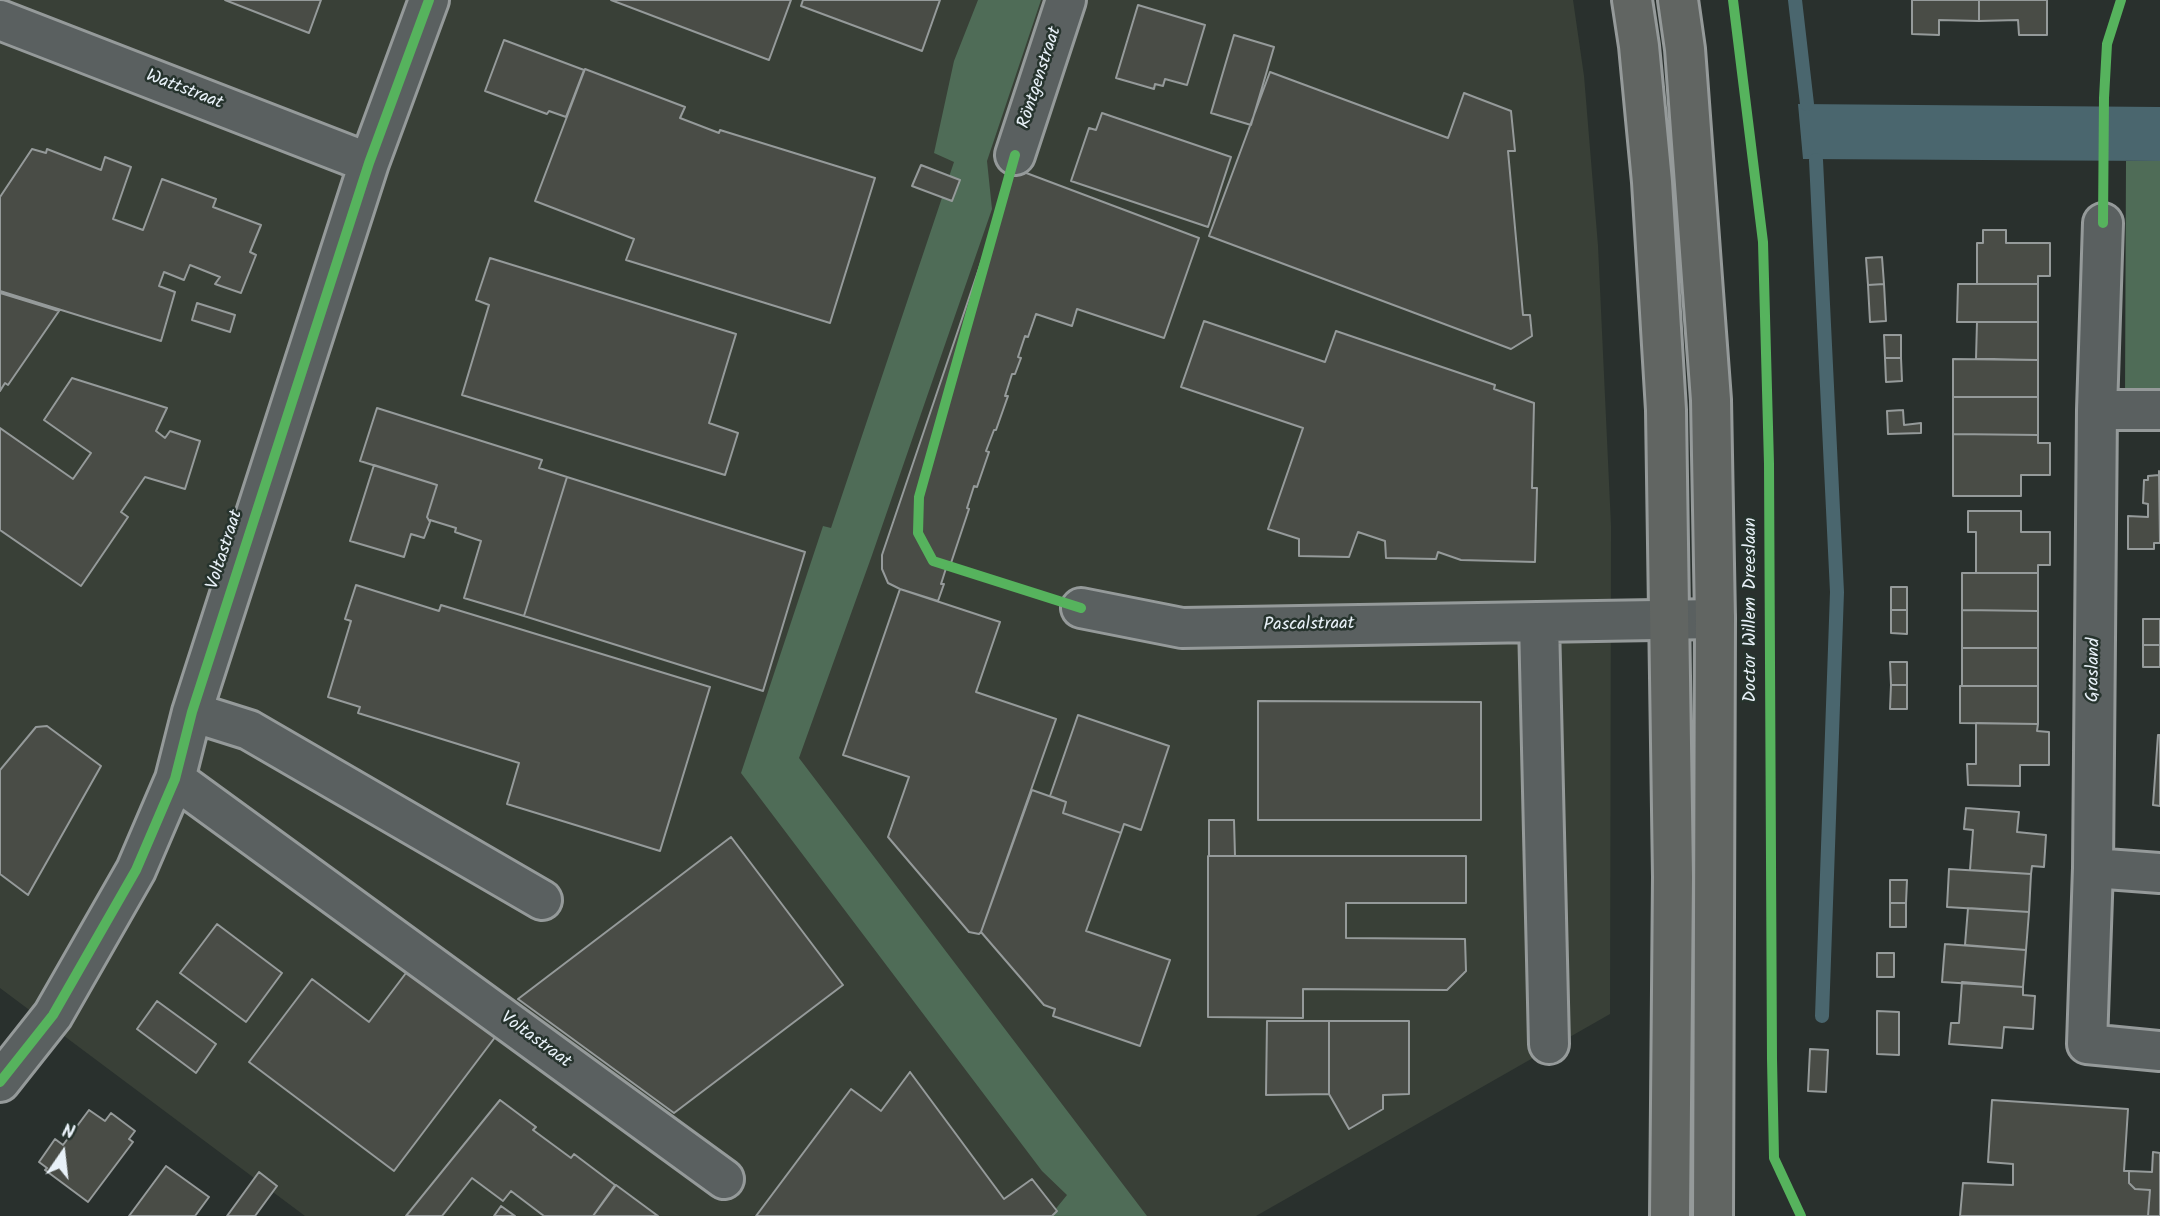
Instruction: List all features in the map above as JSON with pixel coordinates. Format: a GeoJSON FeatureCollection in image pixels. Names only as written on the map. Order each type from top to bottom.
{"type":"FeatureCollection","features":[{"type":"Feature","properties":{"kind":"main road"},"geometry":{"type":"LineString","coordinates":[[1632,0],[1652,182],[1666,410],[1673,890],[1670,1216]]}},
{"type":"Feature","properties":{"kind":"main road","name":"Doctor Willem Dreeslaan"},"geometry":{"type":"LineString","coordinates":[[1678,0],[1685,49],[1711,400],[1715,619],[1713,1216]]}},
{"type":"Feature","properties":{"kind":"street","name":"Voltastraat"},"geometry":{"type":"LineString","coordinates":[[0,1082],[53,1015],[136,870],[175,779],[192,712],[369,163],[429,0]]}},
{"type":"Feature","properties":{"kind":"street","name":"Röntgenstraat"},"geometry":{"type":"LineString","coordinates":[[1015,155],[1066,0]]}},
{"type":"Feature","properties":{"kind":"street","name":"Wattstraat"},"geometry":{"type":"LineString","coordinates":[[0,20],[369,163]]}},
{"type":"Feature","properties":{"kind":"street","name":"Grasland"},"geometry":{"type":"LineString","coordinates":[[2103,223],[2097,410],[2093,868],[2087,1044],[2160,1051]]}},
{"type":"Feature","properties":{"kind":"street"},"geometry":{"type":"LineString","coordinates":[[2097,410],[2160,410]]}},
{"type":"Feature","properties":{"kind":"street","name":"Pascalstraat"},"geometry":{"type":"LineString","coordinates":[[1080,608],[1182,628],[1715,619]]}},
{"type":"Feature","properties":{"kind":"street"},"geometry":{"type":"LineString","coordinates":[[1539,622],[1549,1044]]}},
{"type":"Feature","properties":{"kind":"street"},"geometry":{"type":"LineString","coordinates":[[192,712],[248,730],[542,900]]}},
{"type":"Feature","properties":{"kind":"street","name":"Voltastraat"},"geometry":{"type":"LineString","coordinates":[[175,779],[724,1179]]}},
{"type":"Feature","properties":{"kind":"street"},"geometry":{"type":"LineString","coordinates":[[2093,868],[2160,873]]}},
{"type":"Feature","properties":{"kind":"shaded area"},"geometry":{"type":"Polygon","coordinates":[[[0,0],[1573,0],[1584,76],[1598,246],[1611,526],[1610,1014],[1256,1216],[305,1216],[0,988],[0,0]]]}},
{"type":"Feature","properties":{"kind":"green space"},"geometry":{"type":"Polygon","coordinates":[[[978,0],[1041,0],[987,161],[992,209],[799,758],[1147,1216],[1050,1216],[1067,1195],[1042,1171],[741,773],[823,526],[831,528],[954,162],[934,153],[954,61],[978,0]]]}},
{"type":"Feature","properties":{"kind":"green space"},"geometry":{"type":"Polygon","coordinates":[[[2126,161],[2160,161],[2160,391],[2125,396],[2126,161]]]}},
{"type":"Feature","properties":{"kind":"water"},"geometry":{"type":"Polygon","coordinates":[[[1798,104],[2160,107],[2160,161],[1803,159],[1798,104]]]}},
{"type":"Feature","properties":{"kind":"building"},"geometry":{"type":"Polygon","coordinates":[[[225,0],[321,0],[309,33],[225,0]]]}},
{"type":"Feature","properties":{"kind":"building"},"geometry":{"type":"Polygon","coordinates":[[[611,0],[791,0],[769,60],[611,0]]]}},
{"type":"Feature","properties":{"kind":"building"},"geometry":{"type":"Polygon","coordinates":[[[803,0],[940,0],[922,51],[801,6],[803,0]]]}},
{"type":"Feature","properties":{"kind":"building"},"geometry":{"type":"Polygon","coordinates":[[[1912,0],[1979,0],[1979,21],[1939,20],[1939,35],[1912,34],[1912,0]]]}},
{"type":"Feature","properties":{"kind":"building"},"geometry":{"type":"Polygon","coordinates":[[[1979,0],[2047,0],[2047,35],[2019,35],[2018,20],[1979,21],[1979,0]]]}},
{"type":"Feature","properties":{"kind":"building"},"geometry":{"type":"Polygon","coordinates":[[[1138,5],[1205,25],[1187,85],[1165,79],[1163,86],[1155,84],[1154,89],[1116,78],[1138,5]]]}},
{"type":"Feature","properties":{"kind":"building"},"geometry":{"type":"Polygon","coordinates":[[[1234,35],[1274,47],[1251,125],[1211,113],[1234,35]]]}},
{"type":"Feature","properties":{"kind":"building"},"geometry":{"type":"Polygon","coordinates":[[[504,40],[584,70],[566,117],[549,111],[547,114],[485,91],[504,40]]]}},
{"type":"Feature","properties":{"kind":"building"},"geometry":{"type":"Polygon","coordinates":[[[585,69],[685,107],[680,118],[719,133],[720,130],[875,178],[830,323],[626,260],[634,239],[535,201],[585,69]]]}},
{"type":"Feature","properties":{"kind":"building"},"geometry":{"type":"Polygon","coordinates":[[[1270,72],[1448,138],[1464,93],[1511,111],[1515,151],[1508,151],[1523,315],[1530,315],[1532,336],[1511,349],[1209,236],[1270,72]]]}},
{"type":"Feature","properties":{"kind":"building"},"geometry":{"type":"Polygon","coordinates":[[[1102,113],[1231,157],[1208,227],[1071,181],[1089,128],[1096,130],[1102,113]]]}},
{"type":"Feature","properties":{"kind":"building"},"geometry":{"type":"Polygon","coordinates":[[[32,149],[46,153],[47,149],[101,170],[105,157],[131,167],[113,219],[143,230],[162,179],[216,199],[213,207],[261,225],[250,252],[256,255],[241,293],[215,284],[220,277],[190,265],[184,280],[164,272],[159,286],[175,292],[161,341],[0,291],[0,197],[32,149]]]}},
{"type":"Feature","properties":{"kind":"building"},"geometry":{"type":"Polygon","coordinates":[[[921,165],[960,180],[952,201],[912,186],[921,165]]]}},
{"type":"Feature","properties":{"kind":"building"},"geometry":{"type":"Polygon","coordinates":[[[1013,168],[1199,238],[1164,338],[1077,309],[1072,326],[1036,314],[1028,337],[1025,336],[1015,374],[1012,374],[1005,396],[1008,396],[986,451],[989,452],[977,487],[974,486],[951,563],[948,562],[938,601],[888,583],[882,569],[882,555],[1013,168]]]}},
{"type":"Feature","properties":{"kind":"building"},"geometry":{"type":"Polygon","coordinates":[[[1983,230],[2006,230],[2006,243],[2050,243],[2050,276],[2038,276],[2038,284],[1977,284],[1977,243],[1983,243],[1983,230]]]}},
{"type":"Feature","properties":{"kind":"building"},"geometry":{"type":"Polygon","coordinates":[[[1882,257],[1884,284],[1868,285],[1866,258],[1882,257]]]}},
{"type":"Feature","properties":{"kind":"building"},"geometry":{"type":"Polygon","coordinates":[[[490,258],[736,334],[709,423],[738,433],[725,475],[462,395],[489,305],[476,300],[490,258]]]}},
{"type":"Feature","properties":{"kind":"building"},"geometry":{"type":"Polygon","coordinates":[[[1884,284],[1886,321],[1870,322],[1868,285],[1884,284]]]}},
{"type":"Feature","properties":{"kind":"building"},"geometry":{"type":"Polygon","coordinates":[[[1958,284],[2038,284],[2038,322],[1957,322],[1958,284]]]}},
{"type":"Feature","properties":{"kind":"building"},"geometry":{"type":"Polygon","coordinates":[[[0,293],[59,311],[8,385],[5,383],[0,391],[0,293]]]}},
{"type":"Feature","properties":{"kind":"building"},"geometry":{"type":"Polygon","coordinates":[[[197,303],[235,315],[230,332],[192,320],[197,303]]]}},
{"type":"Feature","properties":{"kind":"building"},"geometry":{"type":"Polygon","coordinates":[[[1204,321],[1325,362],[1336,331],[1495,385],[1494,389],[1534,403],[1532,488],[1537,488],[1535,562],[1461,560],[1438,552],[1436,559],[1386,558],[1385,541],[1358,532],[1349,557],[1299,556],[1299,539],[1268,529],[1303,428],[1181,387],[1204,321]]]}},
{"type":"Feature","properties":{"kind":"building"},"geometry":{"type":"Polygon","coordinates":[[[1977,322],[2038,322],[2038,360],[1976,359],[1977,322]]]}},
{"type":"Feature","properties":{"kind":"building"},"geometry":{"type":"Polygon","coordinates":[[[1884,335],[1901,335],[1901,358],[1885,358],[1884,335]]]}},
{"type":"Feature","properties":{"kind":"building"},"geometry":{"type":"Polygon","coordinates":[[[1885,358],[1901,358],[1902,381],[1886,382],[1885,358]]]}},
{"type":"Feature","properties":{"kind":"building"},"geometry":{"type":"Polygon","coordinates":[[[1953,359],[2038,360],[2038,397],[1953,397],[1953,359]]]}},
{"type":"Feature","properties":{"kind":"building"},"geometry":{"type":"Polygon","coordinates":[[[72,378],[167,408],[156,431],[165,438],[170,431],[200,441],[185,489],[145,477],[121,512],[128,517],[81,586],[0,530],[0,428],[73,479],[91,453],[44,420],[72,378]]]}},
{"type":"Feature","properties":{"kind":"building"},"geometry":{"type":"Polygon","coordinates":[[[1953,397],[2038,397],[2038,435],[1953,434],[1953,397]]]}},
{"type":"Feature","properties":{"kind":"building"},"geometry":{"type":"Polygon","coordinates":[[[377,408],[542,460],[539,468],[567,477],[524,616],[464,598],[481,541],[455,532],[456,528],[430,522],[427,517],[437,485],[360,461],[377,408]]]}},
{"type":"Feature","properties":{"kind":"building"},"geometry":{"type":"Polygon","coordinates":[[[1903,410],[1904,425],[1921,423],[1921,433],[1888,434],[1887,411],[1903,410]]]}},
{"type":"Feature","properties":{"kind":"building"},"geometry":{"type":"Polygon","coordinates":[[[1953,434],[2038,435],[2038,443],[2050,443],[2050,475],[2021,475],[2021,496],[1953,496],[1953,434]]]}},
{"type":"Feature","properties":{"kind":"building"},"geometry":{"type":"Polygon","coordinates":[[[374,465],[437,485],[424,538],[411,534],[404,557],[350,541],[374,465]]]}},
{"type":"Feature","properties":{"kind":"building"},"geometry":{"type":"Polygon","coordinates":[[[2159,471],[2160,543],[2154,543],[2154,549],[2128,549],[2128,516],[2148,517],[2148,504],[2143,503],[2144,480],[2148,480],[2148,476],[2159,475],[2159,471]]]}},
{"type":"Feature","properties":{"kind":"building"},"geometry":{"type":"Polygon","coordinates":[[[567,477],[805,552],[763,691],[524,616],[567,477]]]}},
{"type":"Feature","properties":{"kind":"building"},"geometry":{"type":"Polygon","coordinates":[[[1968,511],[2021,511],[2021,532],[2050,532],[2050,565],[2038,565],[2038,573],[1976,573],[1976,532],[1968,532],[1968,511]]]}},
{"type":"Feature","properties":{"kind":"building"},"geometry":{"type":"Polygon","coordinates":[[[1962,573],[2038,573],[2038,611],[1962,610],[1962,573]]]}},
{"type":"Feature","properties":{"kind":"building"},"geometry":{"type":"Polygon","coordinates":[[[356,585],[439,611],[441,605],[710,687],[660,851],[507,804],[519,763],[358,713],[360,707],[328,697],[351,621],[345,619],[356,585]]]}},
{"type":"Feature","properties":{"kind":"building"},"geometry":{"type":"Polygon","coordinates":[[[1891,587],[1907,587],[1907,610],[1891,610],[1891,587]]]}},
{"type":"Feature","properties":{"kind":"building"},"geometry":{"type":"Polygon","coordinates":[[[900,589],[1000,622],[976,692],[1056,719],[979,934],[969,932],[888,837],[909,777],[843,755],[900,589]]]}},
{"type":"Feature","properties":{"kind":"building"},"geometry":{"type":"Polygon","coordinates":[[[1891,610],[1907,610],[1907,634],[1891,633],[1891,610]]]}},
{"type":"Feature","properties":{"kind":"building"},"geometry":{"type":"Polygon","coordinates":[[[1962,610],[2038,611],[2038,648],[1962,648],[1962,610]]]}},
{"type":"Feature","properties":{"kind":"building"},"geometry":{"type":"Polygon","coordinates":[[[2143,619],[2160,619],[2160,645],[2143,645],[2143,619]]]}},
{"type":"Feature","properties":{"kind":"building"},"geometry":{"type":"Polygon","coordinates":[[[2143,645],[2160,645],[2160,667],[2143,667],[2143,645]]]}},
{"type":"Feature","properties":{"kind":"building"},"geometry":{"type":"Polygon","coordinates":[[[1962,648],[2038,648],[2038,686],[1962,686],[1962,648]]]}},
{"type":"Feature","properties":{"kind":"building"},"geometry":{"type":"Polygon","coordinates":[[[1890,662],[1907,662],[1907,685],[1891,685],[1890,662]]]}},
{"type":"Feature","properties":{"kind":"building"},"geometry":{"type":"Polygon","coordinates":[[[1891,685],[1907,685],[1907,709],[1890,709],[1891,685]]]}},
{"type":"Feature","properties":{"kind":"building"},"geometry":{"type":"Polygon","coordinates":[[[1960,686],[2038,686],[2038,724],[1960,723],[1960,686]]]}},
{"type":"Feature","properties":{"kind":"building"},"geometry":{"type":"Polygon","coordinates":[[[1258,701],[1481,702],[1481,820],[1258,820],[1258,701]]]}},
{"type":"Feature","properties":{"kind":"building"},"geometry":{"type":"Polygon","coordinates":[[[1078,715],[1169,746],[1141,830],[1124,824],[1121,833],[1063,813],[1066,802],[1050,796],[1078,715]]]}},
{"type":"Feature","properties":{"kind":"building"},"geometry":{"type":"Polygon","coordinates":[[[1976,723],[2038,724],[2037,731],[2049,732],[2049,765],[2020,765],[2020,786],[1968,785],[1967,764],[1976,764],[1976,723]]]}},
{"type":"Feature","properties":{"kind":"building"},"geometry":{"type":"Polygon","coordinates":[[[47,726],[101,766],[28,895],[0,874],[0,770],[36,727],[47,726]]]}},
{"type":"Feature","properties":{"kind":"building"},"geometry":{"type":"Polygon","coordinates":[[[2160,735],[2160,806],[2153,805],[2160,735]]]}},
{"type":"Feature","properties":{"kind":"building"},"geometry":{"type":"Polygon","coordinates":[[[1032,790],[1066,802],[1063,813],[1121,833],[1086,931],[1170,960],[1140,1046],[1053,1016],[1055,1009],[1044,1005],[981,932],[1032,790]]]}},
{"type":"Feature","properties":{"kind":"building"},"geometry":{"type":"Polygon","coordinates":[[[1966,808],[2019,812],[2017,832],[2046,835],[2044,867],[2032,866],[2031,874],[1970,870],[1973,830],[1964,829],[1966,808]]]}},
{"type":"Feature","properties":{"kind":"building"},"geometry":{"type":"Polygon","coordinates":[[[1209,820],[1234,820],[1235,856],[1209,856],[1209,820]]]}},
{"type":"Feature","properties":{"kind":"building"},"geometry":{"type":"Polygon","coordinates":[[[731,837],[843,985],[674,1113],[518,999],[731,837]]]}},
{"type":"Feature","properties":{"kind":"building"},"geometry":{"type":"Polygon","coordinates":[[[1208,856],[1466,856],[1466,903],[1346,903],[1346,938],[1465,939],[1466,971],[1447,990],[1303,989],[1303,1018],[1208,1017],[1208,856]]]}},
{"type":"Feature","properties":{"kind":"building"},"geometry":{"type":"Polygon","coordinates":[[[1949,869],[2031,874],[2029,912],[1947,907],[1949,869]]]}},
{"type":"Feature","properties":{"kind":"building"},"geometry":{"type":"Polygon","coordinates":[[[1890,880],[1907,880],[1906,903],[1890,903],[1890,880]]]}},
{"type":"Feature","properties":{"kind":"building"},"geometry":{"type":"Polygon","coordinates":[[[1890,903],[1906,903],[1906,927],[1890,927],[1890,903]]]}},
{"type":"Feature","properties":{"kind":"building"},"geometry":{"type":"Polygon","coordinates":[[[1968,908],[2029,912],[2026,950],[1965,945],[1968,908]]]}},
{"type":"Feature","properties":{"kind":"building"},"geometry":{"type":"Polygon","coordinates":[[[217,924],[282,973],[246,1022],[180,973],[217,924]]]}},
{"type":"Feature","properties":{"kind":"building"},"geometry":{"type":"Polygon","coordinates":[[[1945,944],[2026,950],[2023,987],[1942,982],[1945,944]]]}},
{"type":"Feature","properties":{"kind":"building"},"geometry":{"type":"Polygon","coordinates":[[[1877,953],[1894,953],[1894,977],[1877,977],[1877,953]]]}},
{"type":"Feature","properties":{"kind":"building"},"geometry":{"type":"Polygon","coordinates":[[[409,969],[496,1036],[394,1171],[249,1062],[312,979],[369,1022],[409,969]]]}},
{"type":"Feature","properties":{"kind":"building"},"geometry":{"type":"Polygon","coordinates":[[[1962,982],[2023,987],[2023,995],[2035,996],[2033,1029],[2004,1027],[2002,1048],[1949,1044],[1951,1023],[1959,1023],[1962,982]]]}},
{"type":"Feature","properties":{"kind":"building"},"geometry":{"type":"Polygon","coordinates":[[[157,1001],[216,1044],[196,1073],[137,1029],[157,1001]]]}},
{"type":"Feature","properties":{"kind":"building"},"geometry":{"type":"Polygon","coordinates":[[[1877,1011],[1899,1012],[1899,1055],[1877,1054],[1877,1011]]]}},
{"type":"Feature","properties":{"kind":"building"},"geometry":{"type":"Polygon","coordinates":[[[1267,1021],[1329,1021],[1329,1094],[1266,1095],[1267,1021]]]}},
{"type":"Feature","properties":{"kind":"building"},"geometry":{"type":"Polygon","coordinates":[[[1329,1021],[1409,1021],[1409,1094],[1383,1095],[1383,1109],[1349,1129],[1329,1094],[1329,1021]]]}},
{"type":"Feature","properties":{"kind":"building"},"geometry":{"type":"Polygon","coordinates":[[[1810,1049],[1828,1050],[1826,1092],[1808,1091],[1810,1049]]]}},
{"type":"Feature","properties":{"kind":"building"},"geometry":{"type":"Polygon","coordinates":[[[910,1072],[1004,1199],[1032,1179],[1057,1211],[1052,1216],[756,1216],[851,1089],[881,1111],[910,1072]]]}},
{"type":"Feature","properties":{"kind":"building"},"geometry":{"type":"Polygon","coordinates":[[[500,1100],[536,1127],[533,1130],[571,1158],[574,1154],[615,1185],[593,1216],[544,1216],[511,1191],[503,1201],[472,1178],[442,1216],[406,1216],[500,1100]]]}},
{"type":"Feature","properties":{"kind":"building"},"geometry":{"type":"Polygon","coordinates":[[[1992,1100],[2128,1109],[2124,1171],[2129,1171],[2129,1183],[2135,1189],[2150,1190],[2148,1216],[1960,1216],[1963,1183],[2013,1185],[2013,1164],[1988,1162],[1992,1100]]]}},
{"type":"Feature","properties":{"kind":"building"},"geometry":{"type":"Polygon","coordinates":[[[89,1110],[105,1121],[111,1113],[135,1131],[129,1139],[133,1142],[88,1202],[45,1170],[47,1168],[39,1162],[55,1139],[63,1145],[89,1110]]]}},
{"type":"Feature","properties":{"kind":"building"},"geometry":{"type":"Polygon","coordinates":[[[2153,1152],[2160,1153],[2160,1216],[2148,1216],[2150,1190],[2135,1189],[2129,1183],[2129,1171],[2152,1172],[2153,1152]]]}},
{"type":"Feature","properties":{"kind":"building"},"geometry":{"type":"Polygon","coordinates":[[[166,1166],[209,1197],[195,1216],[129,1216],[166,1166]]]}},
{"type":"Feature","properties":{"kind":"building"},"geometry":{"type":"Polygon","coordinates":[[[259,1172],[277,1186],[255,1216],[227,1216],[259,1172]]]}},
{"type":"Feature","properties":{"kind":"building"},"geometry":{"type":"Polygon","coordinates":[[[616,1185],[658,1216],[593,1216],[616,1185]]]}},
{"type":"Feature","properties":{"kind":"building"},"geometry":{"type":"Polygon","coordinates":[[[501,1206],[515,1216],[494,1216],[501,1206]]]}},
{"type":"Feature","properties":{"kind":"waterway"},"geometry":{"type":"LineString","coordinates":[[1795,0],[1807,104]]}},
{"type":"Feature","properties":{"kind":"waterway"},"geometry":{"type":"LineString","coordinates":[[1816,160],[1837,592],[1822,1016]]}},
{"type":"Feature","properties":{"kind":"cycle path"},"geometry":{"type":"LineString","coordinates":[[0,1082],[53,1015],[136,870],[175,779],[192,712],[369,163],[429,0]]}},
{"type":"Feature","properties":{"kind":"cycle path"},"geometry":{"type":"LineString","coordinates":[[1733,0],[1763,242],[1769,464],[1774,1158],[1801,1216]]}},
{"type":"Feature","properties":{"kind":"cycle path"},"geometry":{"type":"LineString","coordinates":[[2103,223],[2107,44],[2121,0]]}},
{"type":"Feature","properties":{"kind":"cycle path"},"geometry":{"type":"LineString","coordinates":[[1015,155],[919,497],[918,533],[933,561],[1081,608]]}}]}
